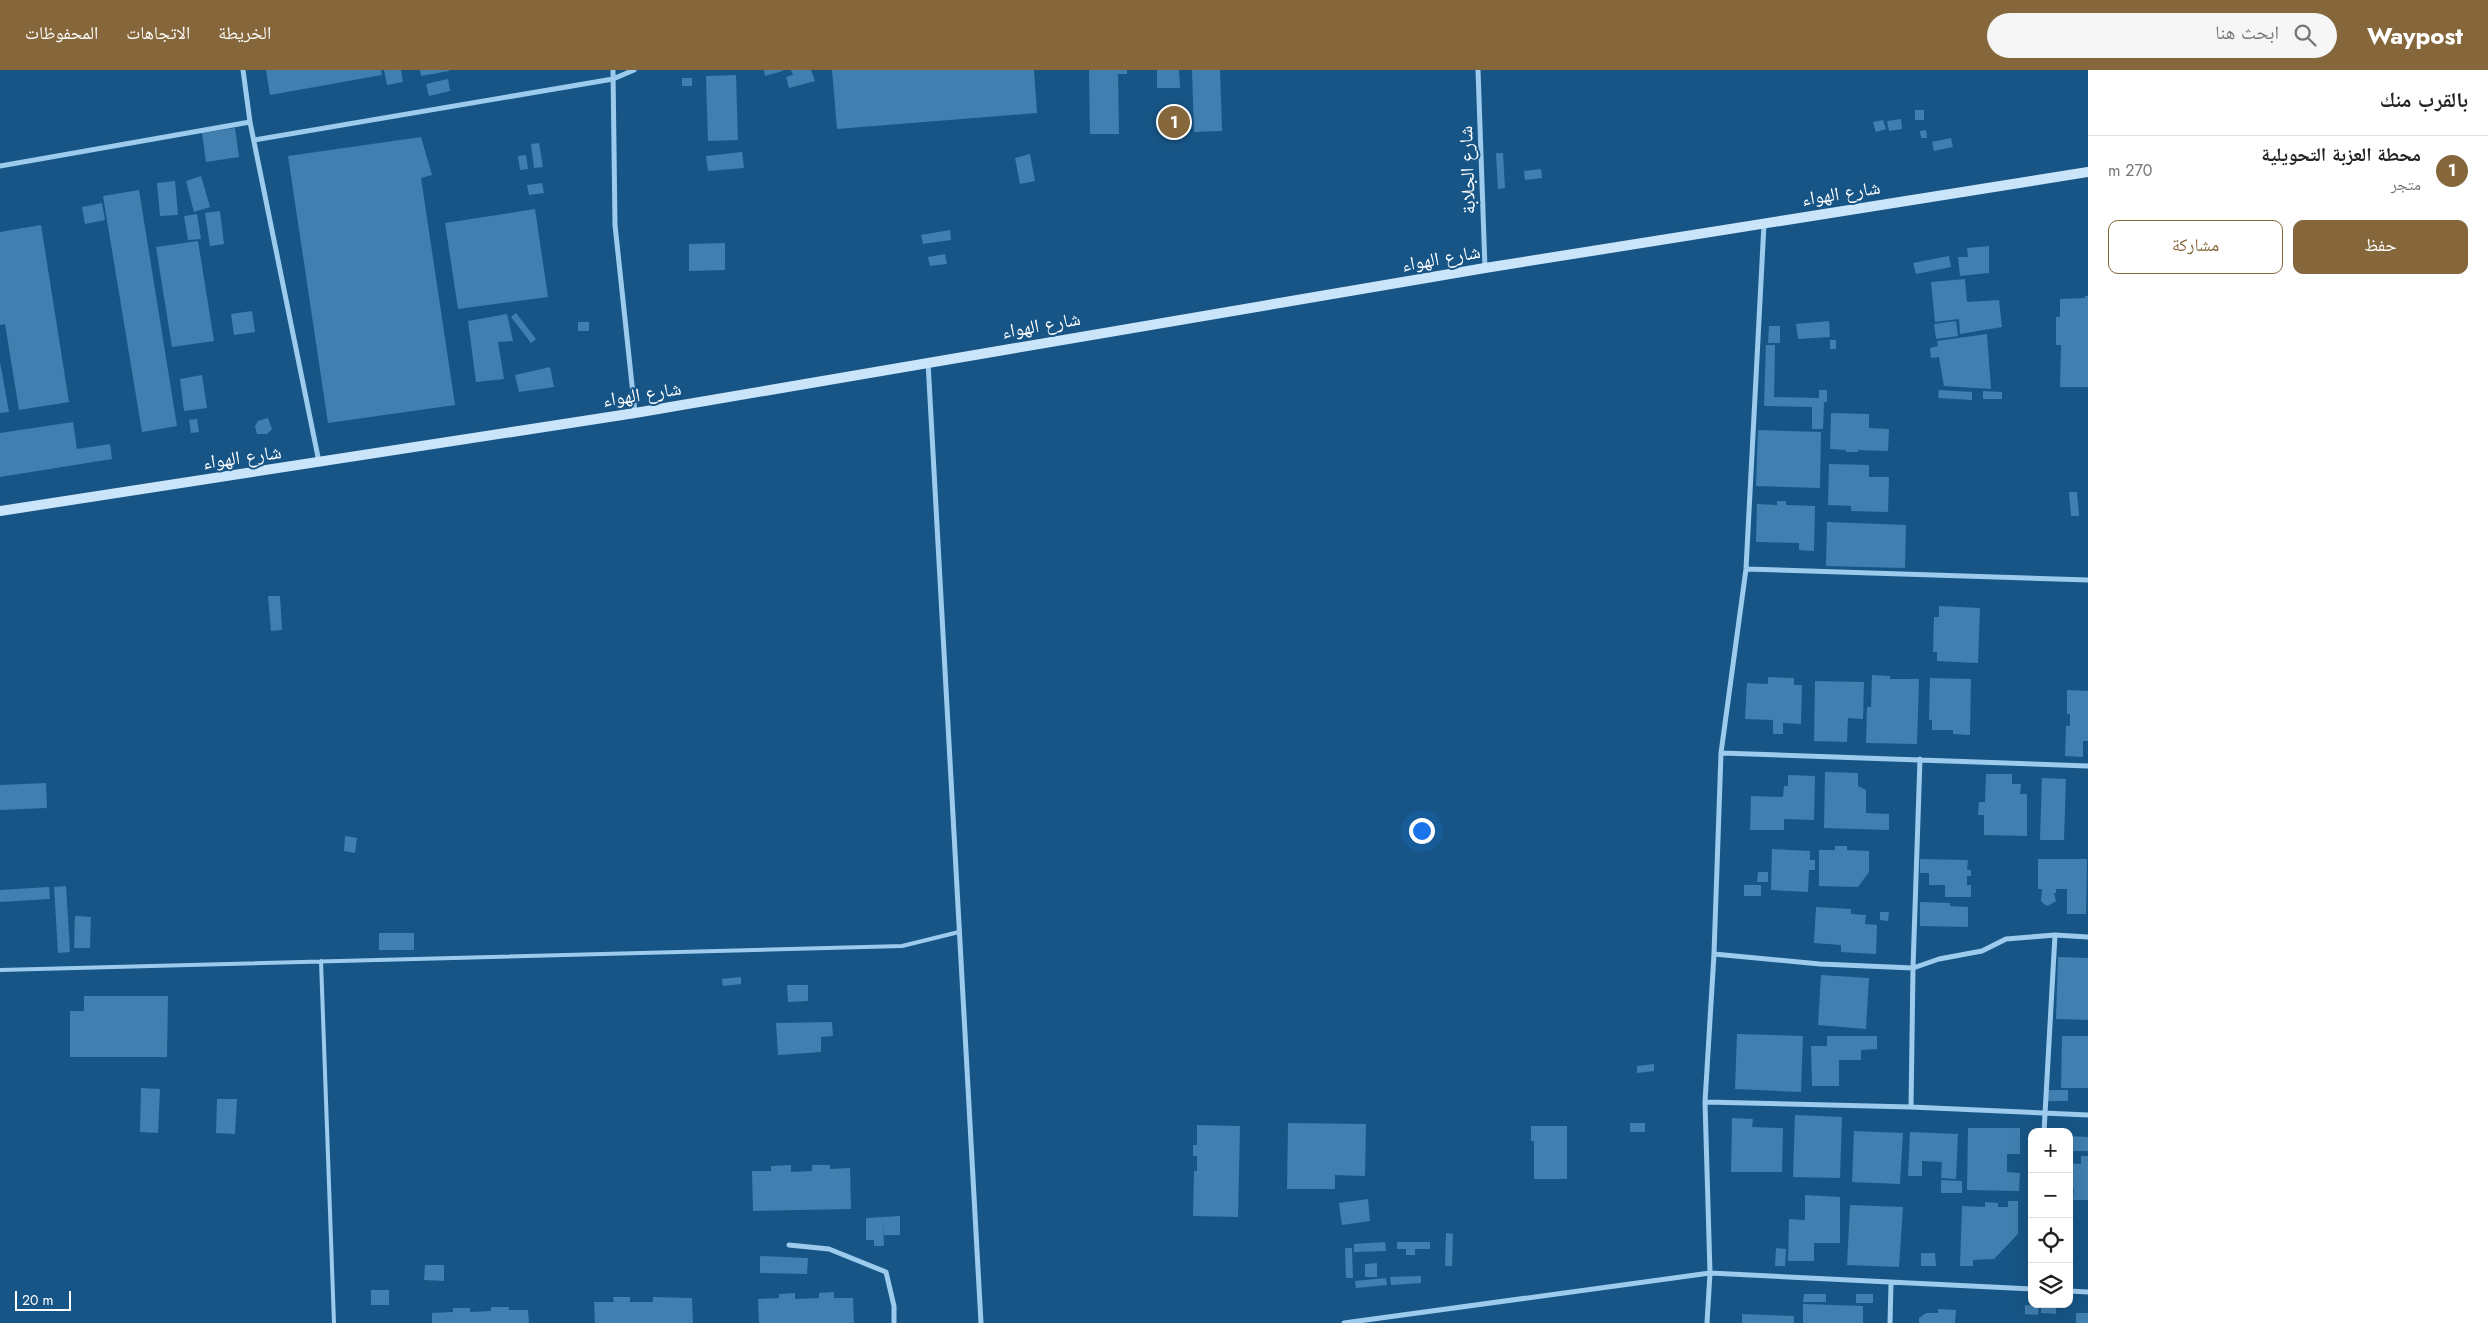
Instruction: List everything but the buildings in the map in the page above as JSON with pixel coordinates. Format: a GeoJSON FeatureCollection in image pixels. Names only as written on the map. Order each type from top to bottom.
{"type":"FeatureCollection","features":[{"type":"Feature","properties":{"kind":"street"},"geometry":{"type":"LineString","coordinates":[[243,70],[250,122],[320,464]]}},
{"type":"Feature","properties":{"kind":"street"},"geometry":{"type":"LineString","coordinates":[[613,70],[614,225],[635,413]]}},
{"type":"Feature","properties":{"kind":"street"},"geometry":{"type":"LineString","coordinates":[[254,140],[613,79],[634,70]]}},
{"type":"Feature","properties":{"kind":"street","name":"شارع الجلابة"},"geometry":{"type":"LineString","coordinates":[[1478,70],[1485,268]]}},
{"type":"Feature","properties":{"kind":"street"},"geometry":{"type":"LineString","coordinates":[[0,166],[250,122]]}},
{"type":"Feature","properties":{"kind":"street","name":"شارع الهواء"},"geometry":{"type":"LineString","coordinates":[[0,511],[320,464],[635,413],[1485,268],[2088,172]]}},
{"type":"Feature","properties":{"kind":"street"},"geometry":{"type":"LineString","coordinates":[[1707,1323],[1710,1273],[1705,1102],[1714,954],[1721,753],[1746,569],[1764,223]]}},
{"type":"Feature","properties":{"kind":"street"},"geometry":{"type":"LineString","coordinates":[[928,362],[981,1323]]}},
{"type":"Feature","properties":{"kind":"street"},"geometry":{"type":"LineString","coordinates":[[1746,569],[2088,580]]}},
{"type":"Feature","properties":{"kind":"street"},"geometry":{"type":"LineString","coordinates":[[1721,753],[2088,766]]}},
{"type":"Feature","properties":{"kind":"street"},"geometry":{"type":"LineString","coordinates":[[1911,1106],[1913,968],[1920,759]]}},
{"type":"Feature","properties":{"kind":"street"},"geometry":{"type":"LineString","coordinates":[[1714,954],[1820,964],[1913,968],[1939,959],[1982,951],[2006,939],[2055,935],[2088,937]]}},
{"type":"Feature","properties":{"kind":"street"},"geometry":{"type":"LineString","coordinates":[[2044,1128],[2055,935]]}},
{"type":"Feature","properties":{"kind":"street"},"geometry":{"type":"LineString","coordinates":[[1705,1102],[1911,1106],[2088,1115]]}},
{"type":"Feature","properties":{"kind":"street"},"geometry":{"type":"LineString","coordinates":[[789,1245],[829,1249],[886,1272],[894,1306],[894,1323]]}},
{"type":"Feature","properties":{"kind":"street"},"geometry":{"type":"LineString","coordinates":[[1344,1323],[1710,1273],[1891,1284],[2028,1289]]}},
{"type":"Feature","properties":{"kind":"street"},"geometry":{"type":"LineString","coordinates":[[1890,1323],[1891,1284]]}},
{"type":"Feature","properties":{"kind":"street"},"geometry":{"type":"LineString","coordinates":[[2073,1291],[2088,1292]]}},
{"type":"Feature","properties":{"kind":"lane"},"geometry":{"type":"LineString","coordinates":[[0,970],[902,946],[959,932]]}},
{"type":"Feature","properties":{"kind":"lane"},"geometry":{"type":"LineString","coordinates":[[321,961],[334,1323]]}},
{"type":"Feature","properties":{"kind":"place","name":"محطة العزبة التحويلية"},"geometry":{"type":"Point","coordinates":[1174,122]}}]}
